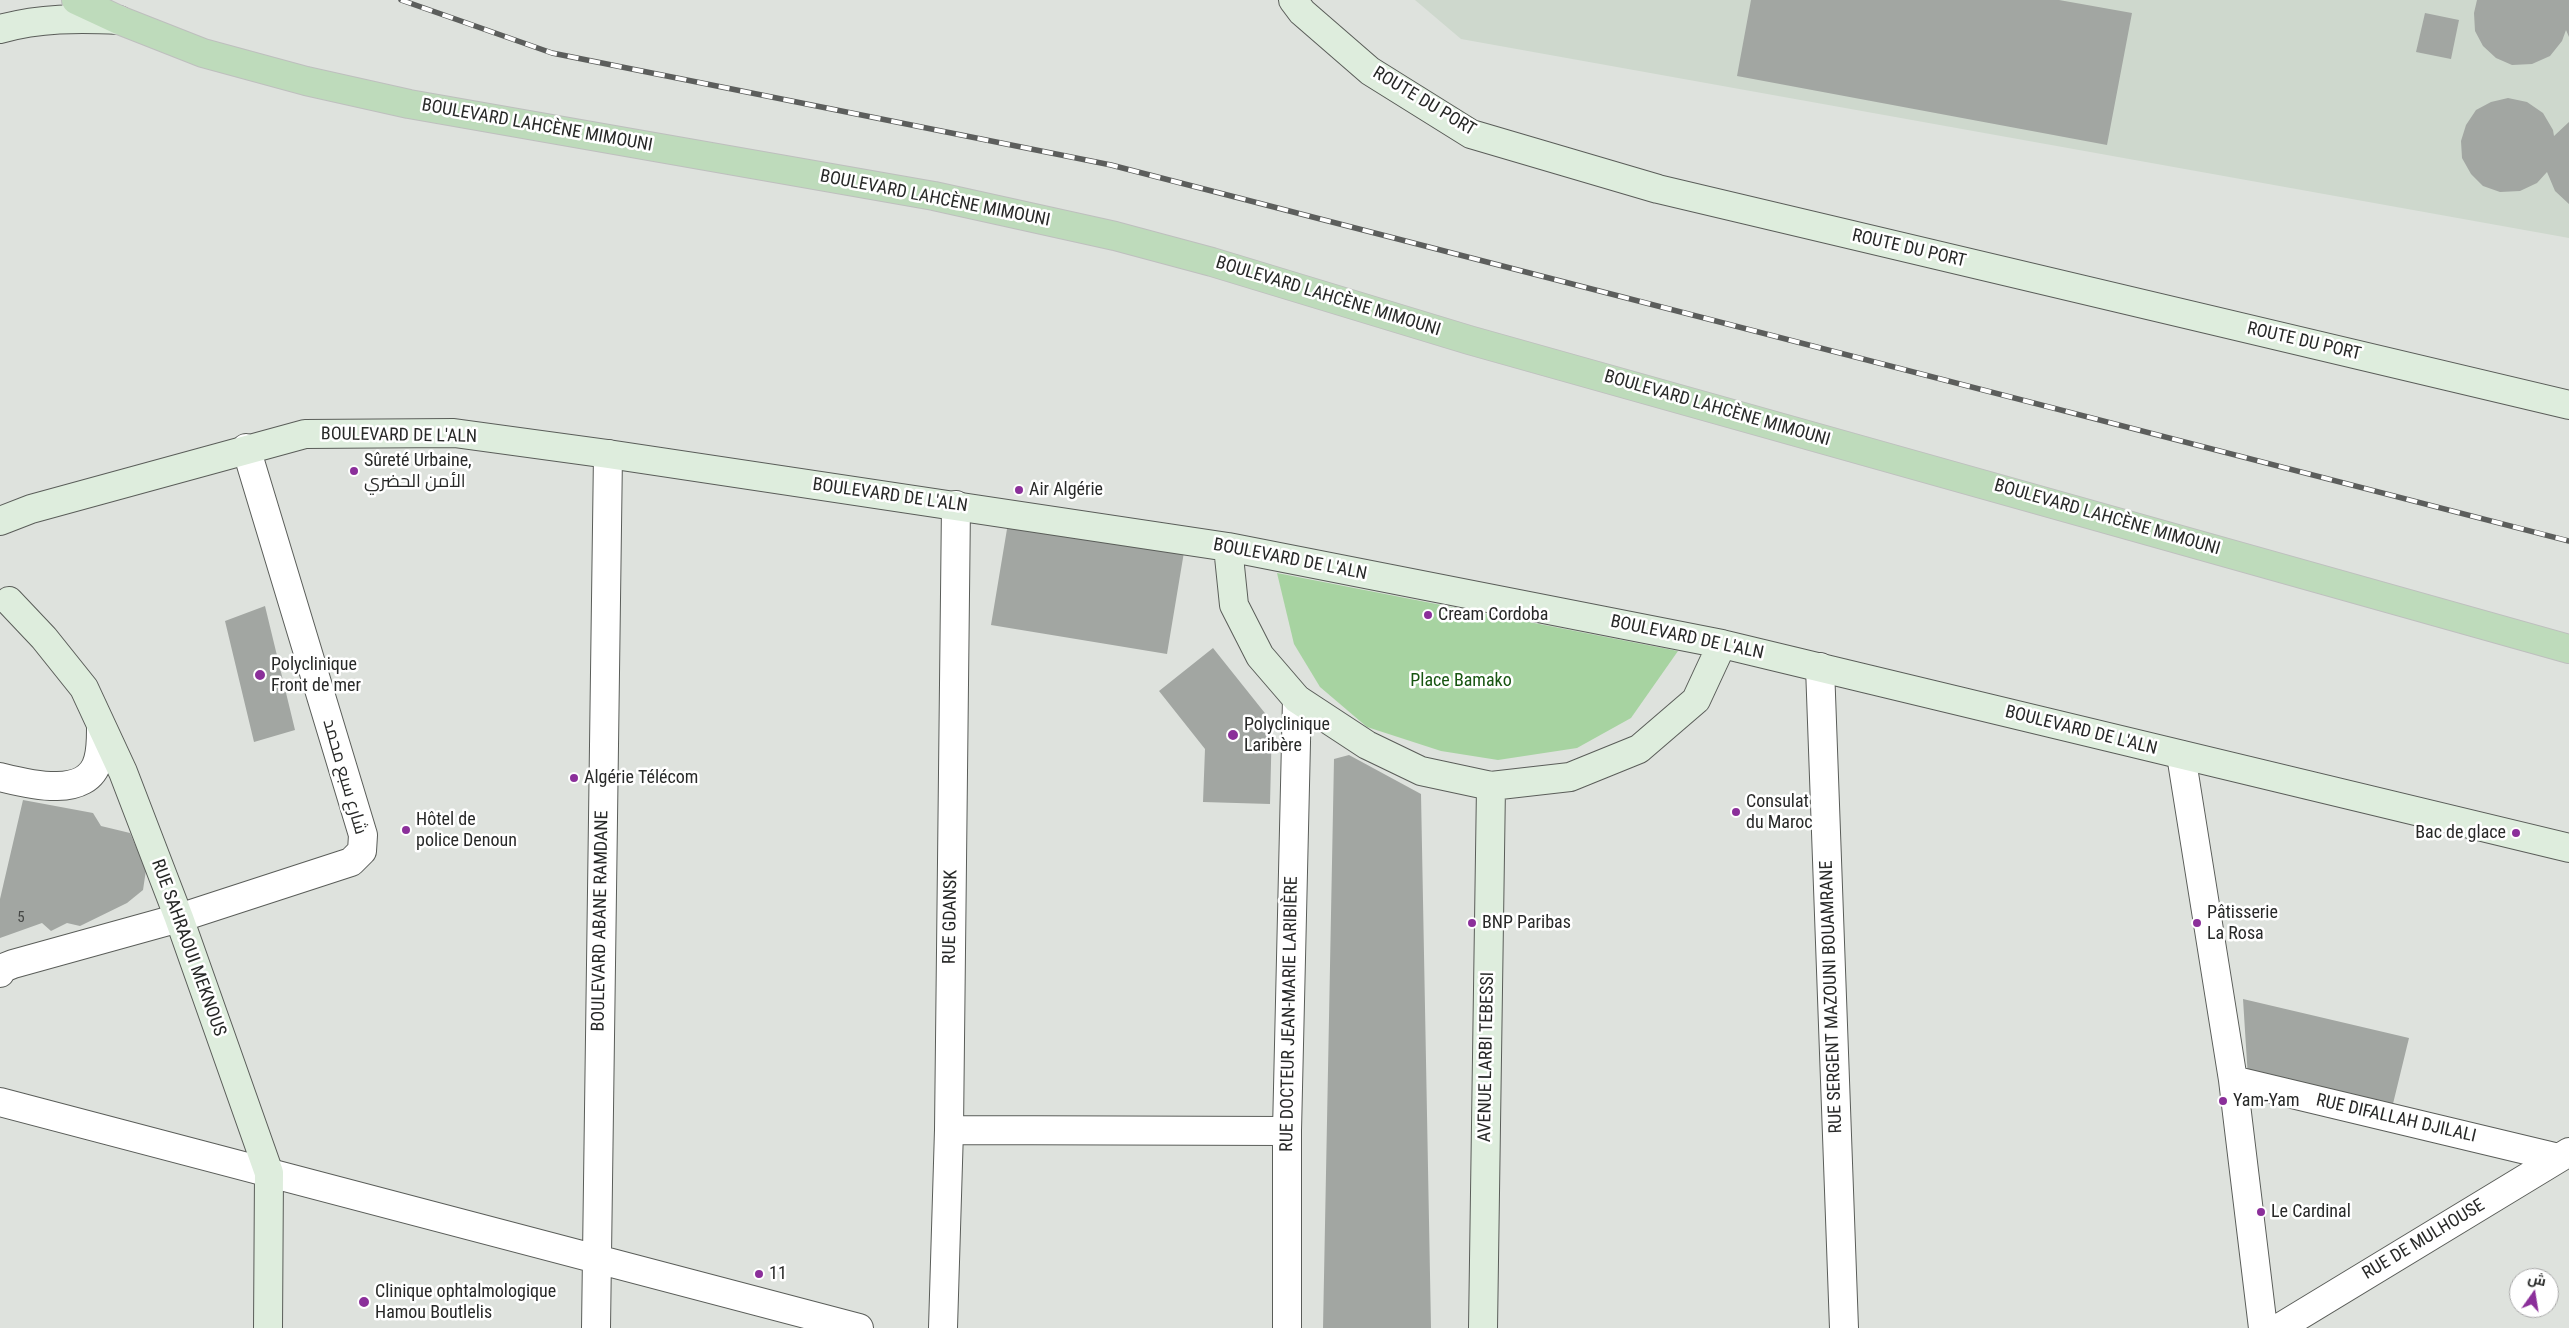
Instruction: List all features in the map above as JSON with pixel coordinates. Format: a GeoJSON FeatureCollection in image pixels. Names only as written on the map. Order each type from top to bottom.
{"type":"FeatureCollection","features":[{"type":"Feature","properties":{"kind":"main road","name":"BOULEVARD LAHCÈNE MIMOUNI"},"geometry":{"type":"LineString","coordinates":[[76,0],[119,20],[203,53],[306,81],[409,104],[934,196],[1115,236],[1212,262],[1469,340],[2569,649]]}},
{"type":"Feature","properties":{"kind":"main road","name":"ROUTE DU PORT"},"geometry":{"type":"LineString","coordinates":[[1293,0],[1302,12],[1370,71],[1471,134],[1658,190],[2569,405]]}},
{"type":"Feature","properties":{"kind":"main road"},"geometry":{"type":"LineString","coordinates":[[0,29],[27,22],[74,18],[119,20]]}},
{"type":"Feature","properties":{"kind":"main road","name":"BOULEVARD DE L'ALN"},"geometry":{"type":"LineString","coordinates":[[0,521],[31,509],[246,448],[305,434],[454,433],[956,505],[1228,547],[1722,644],[1820,666],[2569,848]]}},
{"type":"Feature","properties":{"kind":"main road"},"geometry":{"type":"LineString","coordinates":[[1228,547],[1234,605],[1260,656],[1297,699],[1367,746],[1421,771],[1491,786],[1570,777],[1639,749],[1696,700],[1722,644]]}},
{"type":"Feature","properties":{"kind":"main road","name":"RUE SAHRAOUI MEKNOUS"},"geometry":{"type":"LineString","coordinates":[[9,601],[44,638],[84,688],[122,772],[179,918],[269,1173],[268,1328]]}},
{"type":"Feature","properties":{"kind":"main road","name":"AVENUE LARBI TEBESSI"},"geometry":{"type":"LineString","coordinates":[[1483,1328],[1491,786]]}},
{"type":"Feature","properties":{"kind":"street","name":"شارع سبع محمد"},"geometry":{"type":"LineString","coordinates":[[0,973],[3,968],[13,964],[179,918],[351,862],[362,851],[363,835],[246,448]]}},
{"type":"Feature","properties":{"kind":"street","name":"BOULEVARD ABANE RAMDANE"},"geometry":{"type":"LineString","coordinates":[[596,1328],[608,454]]}},
{"type":"Feature","properties":{"kind":"street","name":"RUE GDANSK"},"geometry":{"type":"LineString","coordinates":[[943,1328],[949,1130],[956,505]]}},
{"type":"Feature","properties":{"kind":"street","name":"RUE SERGENT MAZOUNI BOUAMRANE"},"geometry":{"type":"LineString","coordinates":[[1820,666],[1844,1328]]}},
{"type":"Feature","properties":{"kind":"street","name":"RUE DOCTEUR JEAN-MARIE LARIBIÈRE"},"geometry":{"type":"LineString","coordinates":[[1287,1328],[1287,1130],[1297,699]]}},
{"type":"Feature","properties":{"kind":"street"},"geometry":{"type":"LineString","coordinates":[[0,777],[29,784],[64,786],[86,779],[98,762],[101,728]]}},
{"type":"Feature","properties":{"kind":"street"},"geometry":{"type":"LineString","coordinates":[[2181,755],[2233,1080],[2263,1328]]}},
{"type":"Feature","properties":{"kind":"street","name":"RUE DIFALLAH DJILALI"},"geometry":{"type":"LineString","coordinates":[[2233,1080],[2564,1155]]}},
{"type":"Feature","properties":{"kind":"street"},"geometry":{"type":"LineString","coordinates":[[0,1102],[859,1328]]}},
{"type":"Feature","properties":{"kind":"street"},"geometry":{"type":"LineString","coordinates":[[949,1130],[1287,1130]]}},
{"type":"Feature","properties":{"kind":"street","name":"RUE DE MULHOUSE"},"geometry":{"type":"LineString","coordinates":[[2279,1328],[2564,1155]]}},
{"type":"Feature","properties":{"kind":"shaded area"},"geometry":{"type":"Polygon","coordinates":[[[1415,0],[2569,0],[2569,238],[1461,39],[1415,0]]]}},
{"type":"Feature","properties":{"kind":"green space","name":"Place Bamako"},"geometry":{"type":"Polygon","coordinates":[[[1277,573],[1678,651],[1631,718],[1577,748],[1498,760],[1441,751],[1367,727],[1320,687],[1294,644],[1277,573]]]}},
{"type":"Feature","properties":{"kind":"building"},"geometry":{"type":"Polygon","coordinates":[[[1751,0],[2059,0],[2132,13],[2107,145],[1737,76],[1751,0]]]}},
{"type":"Feature","properties":{"kind":"building"},"geometry":{"type":"Polygon","coordinates":[[[2477,0],[2569,0],[2569,37],[2566,30],[2562,41],[2550,56],[2532,64],[2512,65],[2496,58],[2483,46],[2475,31],[2474,13],[2477,0]]]}},
{"type":"Feature","properties":{"kind":"building"},"geometry":{"type":"Polygon","coordinates":[[[2425,13],[2459,20],[2451,59],[2416,52],[2425,13]]]}},
{"type":"Feature","properties":{"kind":"building"},"geometry":{"type":"Polygon","coordinates":[[[2508,98],[2527,102],[2543,113],[2553,130],[2554,136],[2569,122],[2569,204],[2555,191],[2547,172],[2537,183],[2520,191],[2500,192],[2483,186],[2471,174],[2462,158],[2461,141],[2466,125],[2476,110],[2491,102],[2508,98]]]}},
{"type":"Feature","properties":{"kind":"building"},"geometry":{"type":"Polygon","coordinates":[[[1010,511],[1186,540],[1167,654],[991,625],[1010,511]]]}},
{"type":"Feature","properties":{"kind":"building","name":"Polyclinique Front de mer"},"geometry":{"type":"Polygon","coordinates":[[[265,606],[295,730],[254,742],[225,621],[265,606]]]}},
{"type":"Feature","properties":{"kind":"building","name":"Polyclinique Laribère"},"geometry":{"type":"Polygon","coordinates":[[[1213,648],[1272,722],[1270,804],[1203,802],[1205,749],[1159,691],[1213,648]]]}},
{"type":"Feature","properties":{"kind":"building"},"geometry":{"type":"Polygon","coordinates":[[[1349,755],[1421,794],[1431,1328],[1323,1328],[1334,759],[1349,755]]]}},
{"type":"Feature","properties":{"kind":"building"},"geometry":{"type":"Polygon","coordinates":[[[23,800],[93,813],[101,826],[130,833],[146,870],[143,890],[127,903],[80,926],[67,923],[51,931],[42,923],[0,938],[0,899],[23,800]]]}},
{"type":"Feature","properties":{"kind":"building"},"geometry":{"type":"Polygon","coordinates":[[[2243,999],[2409,1038],[2391,1112],[2248,1078],[2243,999]]]}},
{"type":"Feature","properties":{"kind":"railway"},"geometry":{"type":"LineString","coordinates":[[401,0],[552,53],[1111,165],[2569,541]]}},
{"type":"Feature","properties":{"kind":"place","name":"Sûreté Urbaine, الأمن الحضري"},"geometry":{"type":"Point","coordinates":[354,471]}},
{"type":"Feature","properties":{"kind":"place","name":"Air Algérie"},"geometry":{"type":"Point","coordinates":[1019,490]}},
{"type":"Feature","properties":{"kind":"place","name":"Cream Cordoba"},"geometry":{"type":"Point","coordinates":[1428,615]}},
{"type":"Feature","properties":{"kind":"place","name":"Polyclinique Front de mer"},"geometry":{"type":"Point","coordinates":[260,675]}},
{"type":"Feature","properties":{"kind":"place","name":"Polyclinique Laribère"},"geometry":{"type":"Point","coordinates":[1233,735]}},
{"type":"Feature","properties":{"kind":"place","name":"Algérie Télécom"},"geometry":{"type":"Point","coordinates":[574,778]}},
{"type":"Feature","properties":{"kind":"place","name":"Consulat du Maroc"},"geometry":{"type":"Point","coordinates":[1736,812]}},
{"type":"Feature","properties":{"kind":"place","name":"Hôtel de police Denoun"},"geometry":{"type":"Point","coordinates":[406,830]}},
{"type":"Feature","properties":{"kind":"place","name":"Bac de glace"},"geometry":{"type":"Point","coordinates":[2516,833]}},
{"type":"Feature","properties":{"kind":"place","name":"BNP Paribas"},"geometry":{"type":"Point","coordinates":[1472,923]}},
{"type":"Feature","properties":{"kind":"place","name":"Pâtisserie La Rosa"},"geometry":{"type":"Point","coordinates":[2197,923]}},
{"type":"Feature","properties":{"kind":"place","name":"Yam-Yam"},"geometry":{"type":"Point","coordinates":[2223,1101]}},
{"type":"Feature","properties":{"kind":"place","name":"Le Cardinal"},"geometry":{"type":"Point","coordinates":[2261,1212]}},
{"type":"Feature","properties":{"kind":"place","name":"11"},"geometry":{"type":"Point","coordinates":[759,1274]}},
{"type":"Feature","properties":{"kind":"place","name":"Clinique ophtalmologique Hamou Boutlelis"},"geometry":{"type":"Point","coordinates":[364,1302]}}]}
